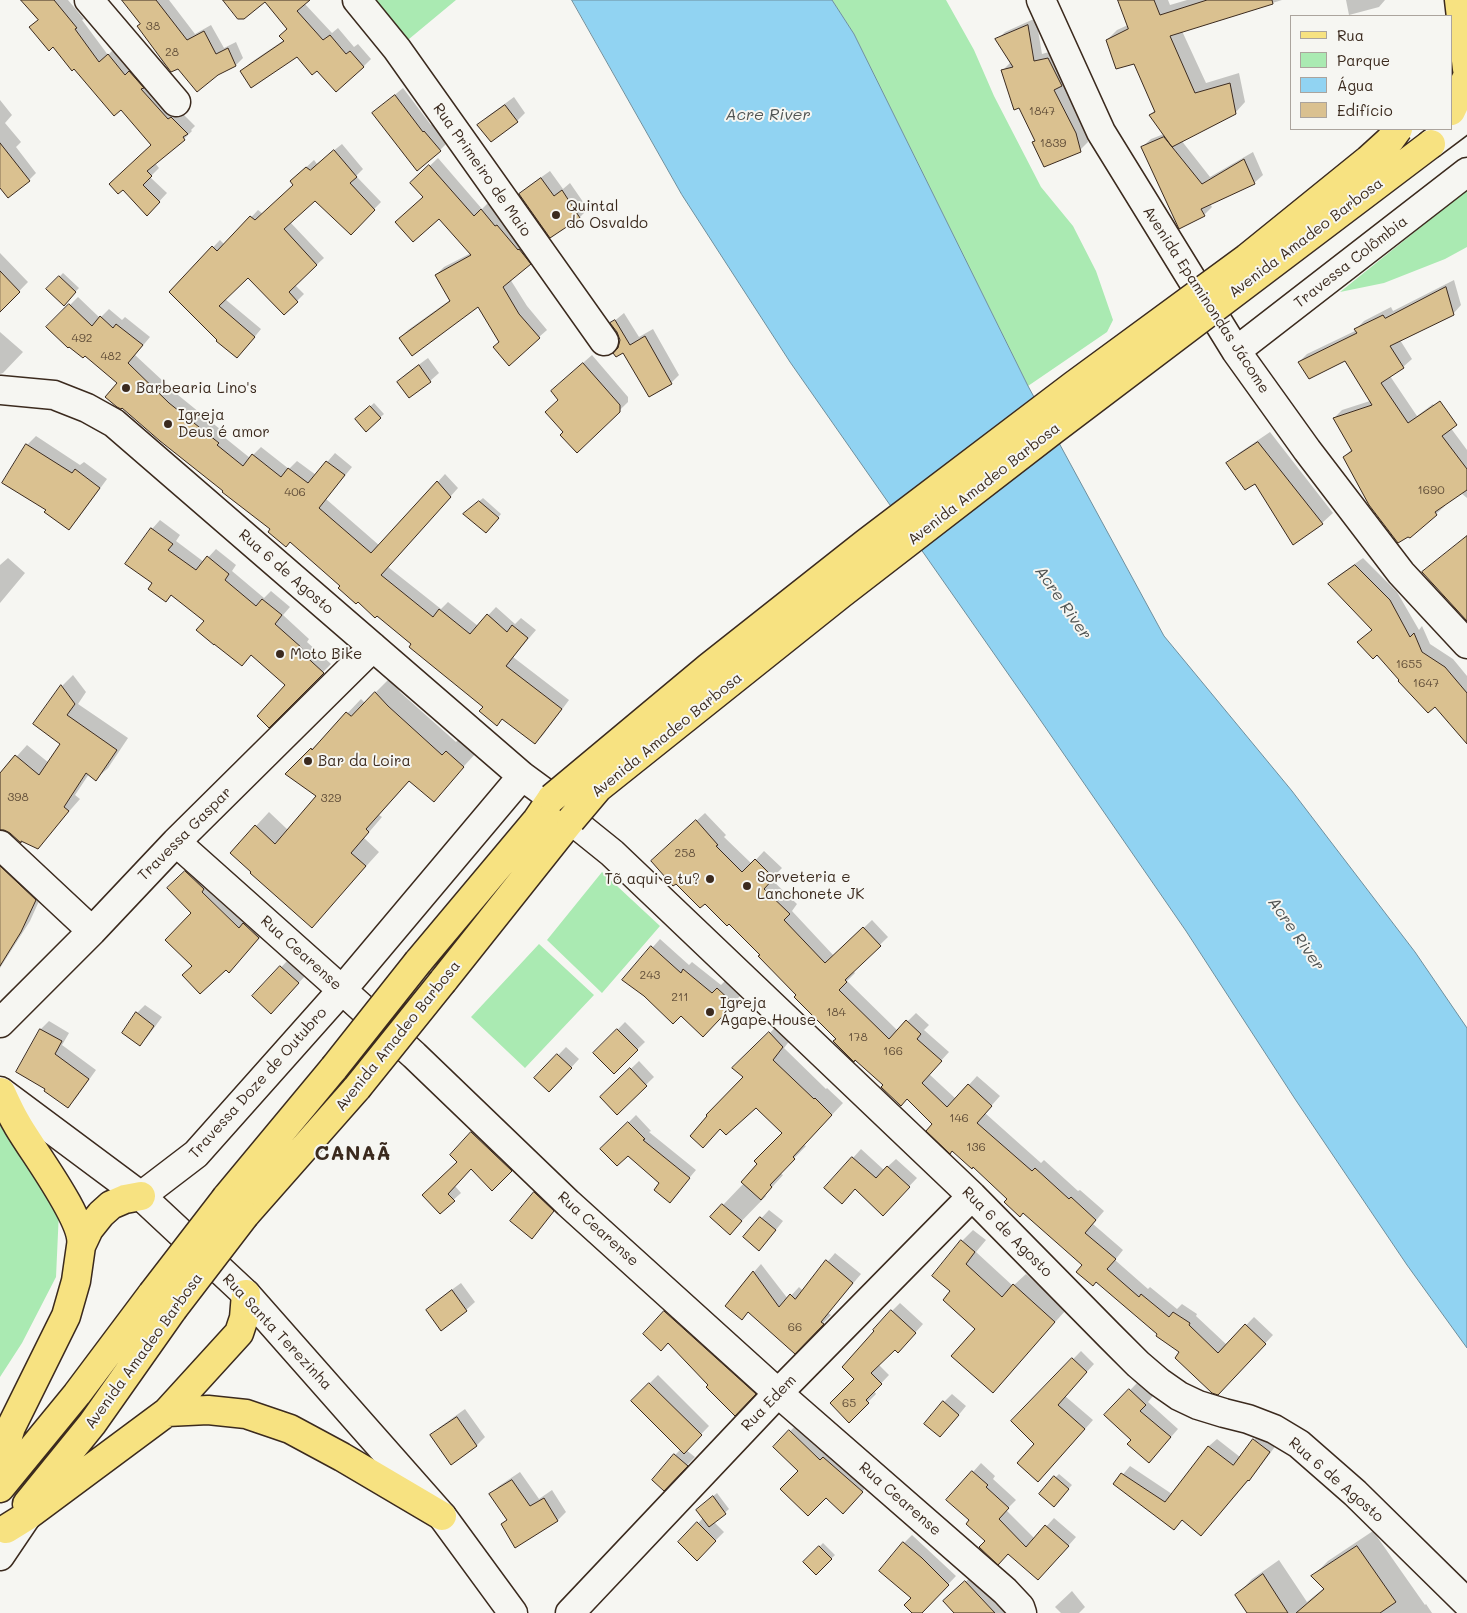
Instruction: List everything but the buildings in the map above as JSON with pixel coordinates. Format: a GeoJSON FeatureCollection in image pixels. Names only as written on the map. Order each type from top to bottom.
{"type":"FeatureCollection","features":[{"type":"Feature","properties":{"kind":"main road"},"geometry":{"type":"LineString","coordinates":[[1448,15],[1451,0]]}},
{"type":"Feature","properties":{"kind":"main road"},"geometry":{"type":"LineString","coordinates":[[1460,0],[1467,69]]}},
{"type":"Feature","properties":{"kind":"main road"},"geometry":{"type":"LineString","coordinates":[[1452,109],[1467,77]]}},
{"type":"Feature","properties":{"kind":"main road","name":"Avenida Amadeo Barbosa"},"geometry":{"type":"LineString","coordinates":[[0,1488],[77,1394],[162,1302],[236,1207],[334,1068],[418,962],[537,820],[552,798],[709,667],[866,543],[1246,258],[1368,160],[1390,140],[1397,130]]}},
{"type":"Feature","properties":{"kind":"main road","name":"Avenida Amadeo Barbosa"},"geometry":{"type":"LineString","coordinates":[[236,1207],[356,1088],[598,788],[841,594],[1435,136]]}},
{"type":"Feature","properties":{"kind":"main road"},"geometry":{"type":"LineString","coordinates":[[0,1476],[2,1452],[11,1427],[66,1316],[76,1281],[82,1241],[77,1223],[48,1171],[16,1124],[1,1092]]}},
{"type":"Feature","properties":{"kind":"main road"},"geometry":{"type":"LineString","coordinates":[[81,1246],[90,1229],[101,1214],[111,1205],[125,1199],[141,1196]]}},
{"type":"Feature","properties":{"kind":"main road"},"geometry":{"type":"LineString","coordinates":[[11,1527],[167,1412],[239,1333],[244,1318],[246,1294]]}},
{"type":"Feature","properties":{"kind":"main road","name":"Avenida Amadeo Barbosa"},"geometry":{"type":"LineString","coordinates":[[11,1527],[92,1424],[162,1302]]}},
{"type":"Feature","properties":{"kind":"main road"},"geometry":{"type":"LineString","coordinates":[[167,1412],[208,1410],[246,1414],[290,1429],[342,1457],[442,1516]]}},
{"type":"Feature","properties":{"kind":"street"},"geometry":{"type":"LineString","coordinates":[[89,0],[176,102]]}},
{"type":"Feature","properties":{"kind":"street","name":"Rua Primeiro de Maio"},"geometry":{"type":"LineString","coordinates":[[358,0],[397,49],[604,342]]}},
{"type":"Feature","properties":{"kind":"street","name":"Avenida Epaminondas Jácome"},"geometry":{"type":"LineString","coordinates":[[1041,0],[1101,132],[1236,352],[1401,573],[1467,644]]}},
{"type":"Feature","properties":{"kind":"street"},"geometry":{"type":"LineString","coordinates":[[1452,126],[1467,117]]}},
{"type":"Feature","properties":{"kind":"street","name":"Travessa Colômbia"},"geometry":{"type":"LineString","coordinates":[[1236,352],[1467,172]]}},
{"type":"Feature","properties":{"kind":"street","name":"Rua 6 de Agosto"},"geometry":{"type":"LineString","coordinates":[[0,390],[54,395],[87,408],[114,423],[522,776],[552,798]]}},
{"type":"Feature","properties":{"kind":"street","name":"Travessa Gaspar"},"geometry":{"type":"LineString","coordinates":[[0,1023],[92,931],[176,842],[373,648]]}},
{"type":"Feature","properties":{"kind":"street","name":"Travessa Doze de Outubro"},"geometry":{"type":"LineString","coordinates":[[141,1196],[196,1154],[342,990],[522,776]]}},
{"type":"Feature","properties":{"kind":"street","name":"Rua 6 de Agosto"},"geometry":{"type":"LineString","coordinates":[[571,820],[612,854],[972,1196],[1109,1335],[1159,1382],[1179,1396],[1198,1405],[1248,1419],[1274,1429],[1299,1444],[1354,1493],[1467,1603]]}},
{"type":"Feature","properties":{"kind":"street","name":"Rua Cearense"},"geometry":{"type":"LineString","coordinates":[[176,842],[428,1068],[568,1203],[778,1393],[1005,1591],[1020,1606],[1022,1613]]}},
{"type":"Feature","properties":{"kind":"street"},"geometry":{"type":"LineString","coordinates":[[0,844],[92,931]]}},
{"type":"Feature","properties":{"kind":"street","name":"Rua Santa Terezinha"},"geometry":{"type":"LineString","coordinates":[[1,1092],[141,1196],[246,1294],[442,1516],[514,1613]]}},
{"type":"Feature","properties":{"kind":"street","name":"Rua Edem"},"geometry":{"type":"LineString","coordinates":[[570,1613],[778,1393],[972,1196]]}},
{"type":"Feature","properties":{"kind":"street"},"geometry":{"type":"LineString","coordinates":[[0,1556],[11,1527]]}},
{"type":"Feature","properties":{"kind":"green space"},"geometry":{"type":"Polygon","coordinates":[[[356,0],[456,0],[397,49],[356,0]]]}},
{"type":"Feature","properties":{"kind":"green space"},"geometry":{"type":"Polygon","coordinates":[[[832,0],[946,0],[974,50],[994,96],[1041,187],[1073,226],[1096,271],[1113,320],[1107,332],[1028,386],[854,34],[832,0]]]}},
{"type":"Feature","properties":{"kind":"green space"},"geometry":{"type":"Polygon","coordinates":[[[1467,190],[1467,247],[1445,259],[1384,283],[1340,292],[1467,190]]]}},
{"type":"Feature","properties":{"kind":"green space"},"geometry":{"type":"Polygon","coordinates":[[[602,872],[660,926],[602,993],[547,940],[602,872]]]}},
{"type":"Feature","properties":{"kind":"green space"},"geometry":{"type":"Polygon","coordinates":[[[539,944],[594,995],[525,1068],[471,1017],[539,944]]]}},
{"type":"Feature","properties":{"kind":"green space"},"geometry":{"type":"Polygon","coordinates":[[[0,1125],[18,1146],[59,1211],[56,1277],[22,1343],[0,1377],[0,1125]]]}},
{"type":"Feature","properties":{"kind":"water","name":"Acre River"},"geometry":{"type":"Polygon","coordinates":[[[572,0],[832,0],[854,34],[1028,386],[1164,636],[1292,791],[1415,952],[1467,1028],[1467,1348],[1407,1265],[1295,1099],[1186,931],[790,362],[682,195],[572,0]]]}},
{"type":"Feature","properties":{"kind":"place","name":"Quintal do Osvaldo"},"geometry":{"type":"Point","coordinates":[556,215]}},
{"type":"Feature","properties":{"kind":"place","name":"Barbearia Lino's"},"geometry":{"type":"Point","coordinates":[126,388]}},
{"type":"Feature","properties":{"kind":"place","name":"Igreja Deus é amor"},"geometry":{"type":"Point","coordinates":[168,424]}},
{"type":"Feature","properties":{"kind":"place","name":"Moto Bike"},"geometry":{"type":"Point","coordinates":[280,654]}},
{"type":"Feature","properties":{"kind":"place","name":"Bar da Loira"},"geometry":{"type":"Point","coordinates":[308,761]}},
{"type":"Feature","properties":{"kind":"place","name":"Tõ aqui e tu?"},"geometry":{"type":"Point","coordinates":[710,879]}},
{"type":"Feature","properties":{"kind":"place","name":"Sorveteria e Lanchonete JK"},"geometry":{"type":"Point","coordinates":[747,886]}},
{"type":"Feature","properties":{"kind":"place","name":"Igreja Ágape House"},"geometry":{"type":"Point","coordinates":[710,1012]}},
{"type":"Feature","properties":{"kind":"district","name":"CANAÃ"},"geometry":{"type":"Point","coordinates":[353,1154]}}]}
